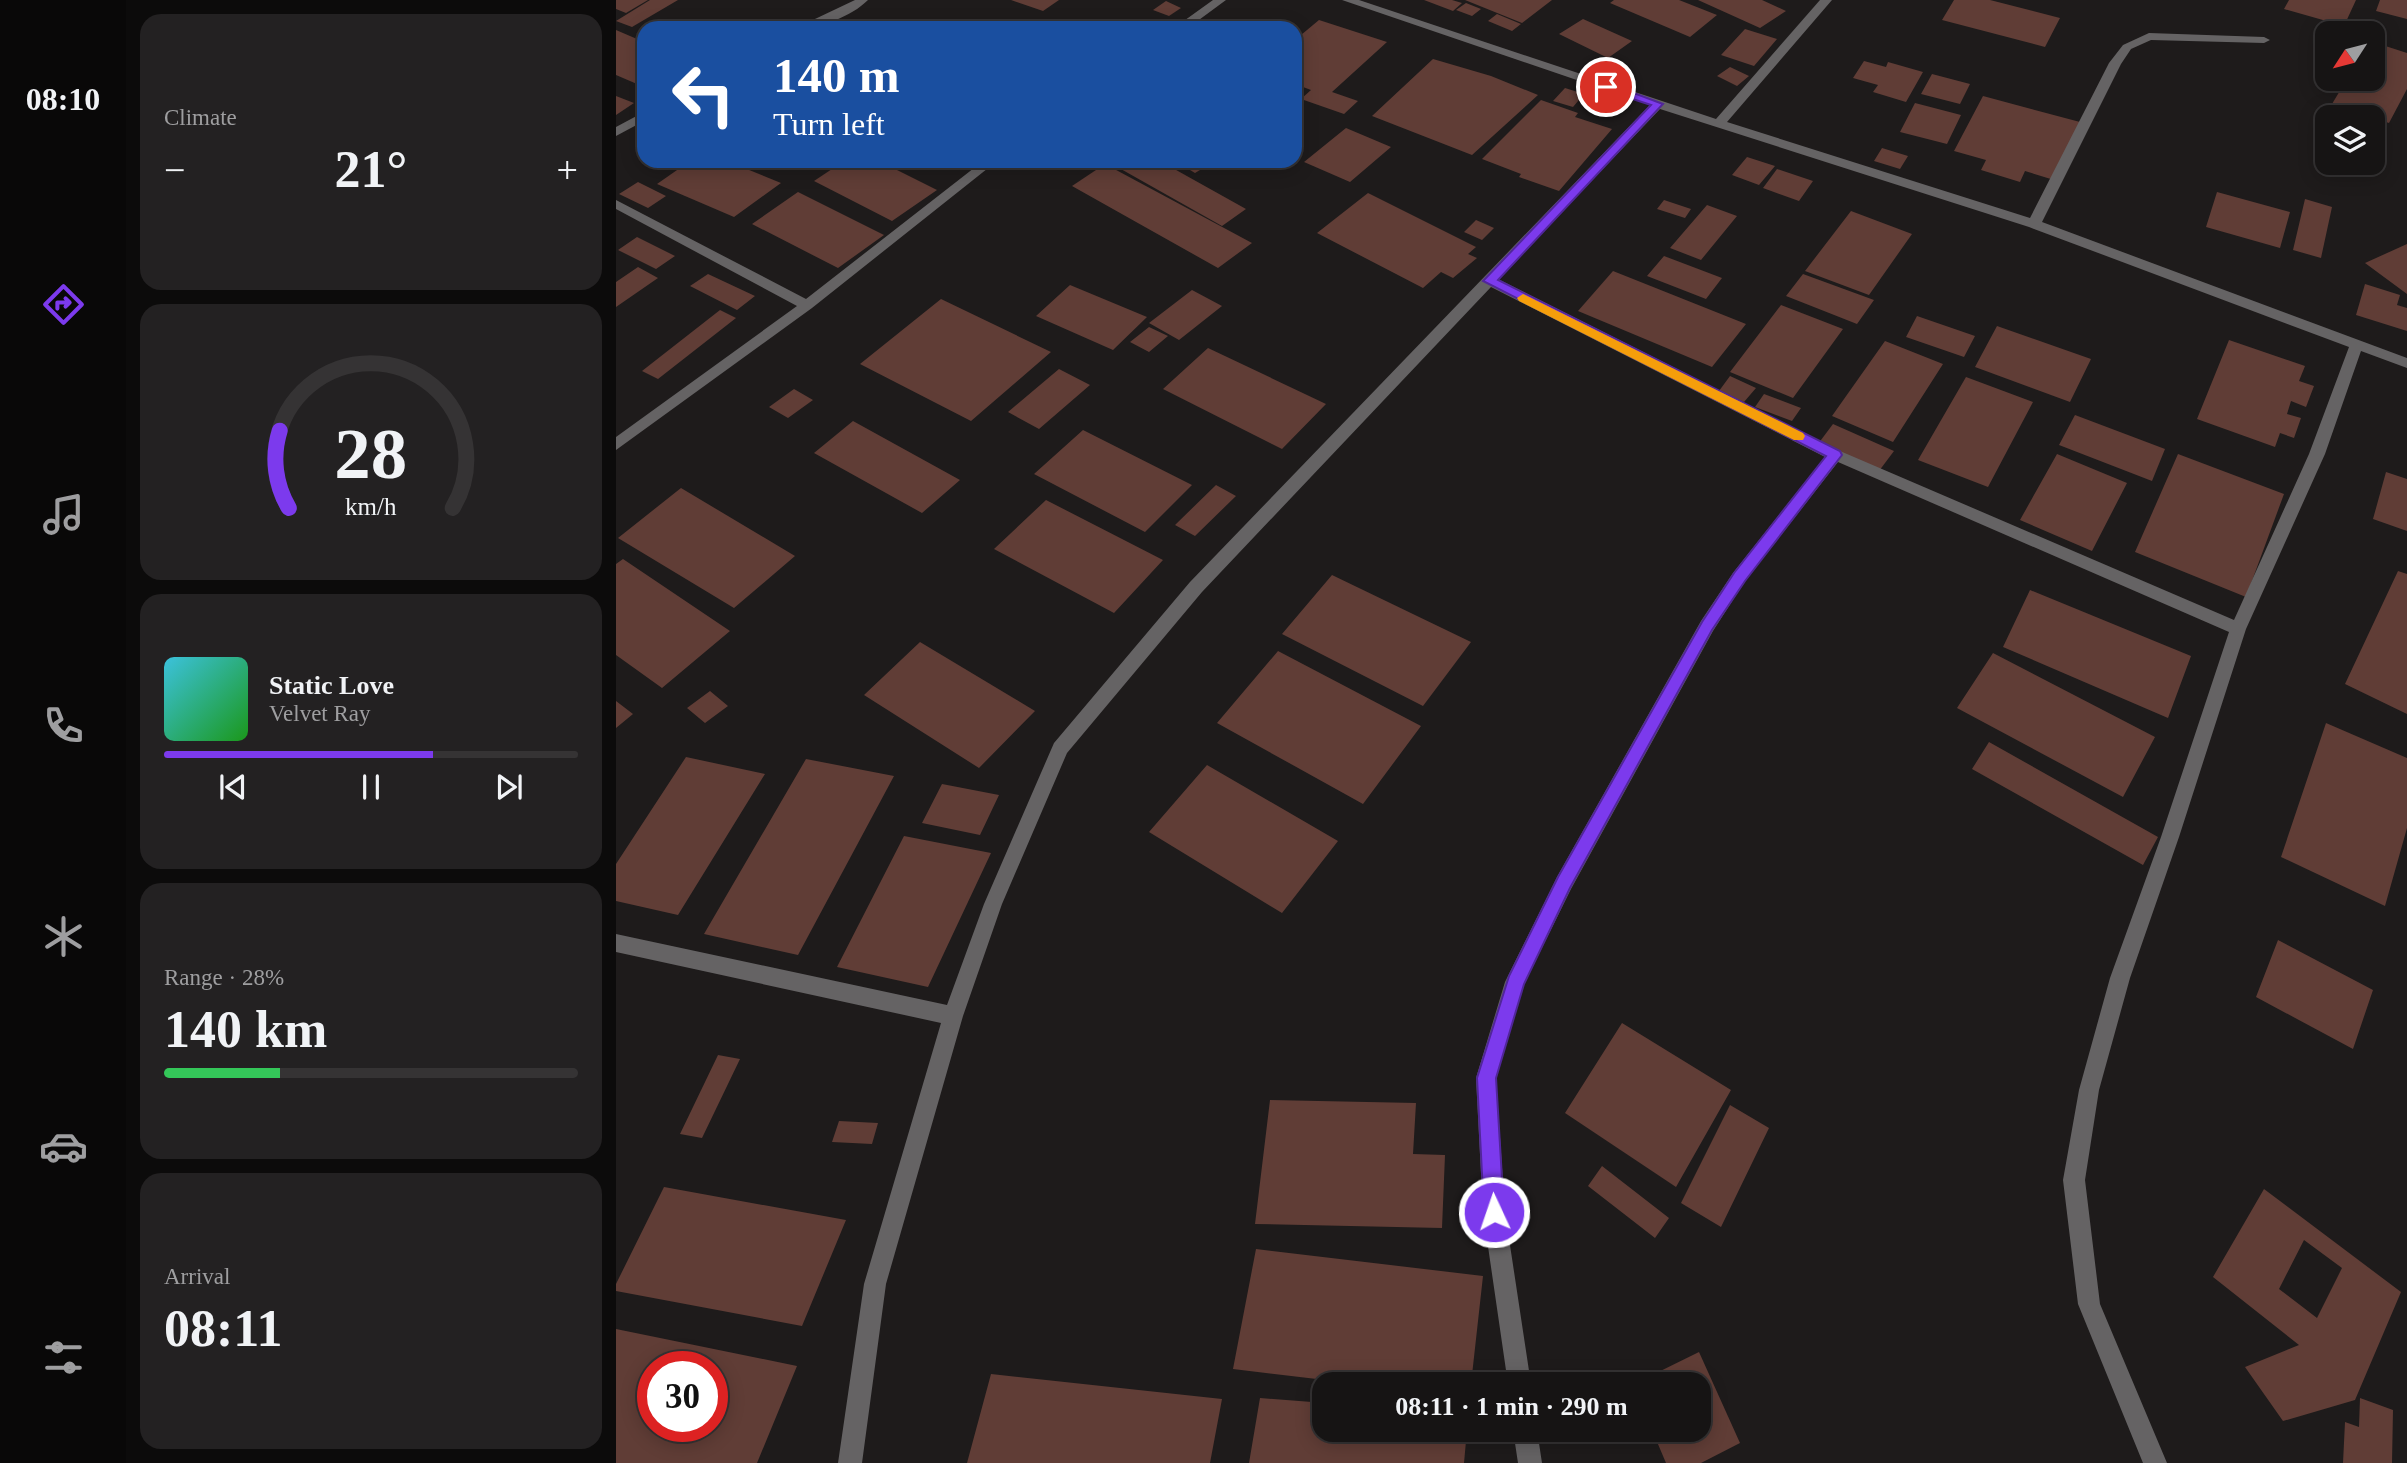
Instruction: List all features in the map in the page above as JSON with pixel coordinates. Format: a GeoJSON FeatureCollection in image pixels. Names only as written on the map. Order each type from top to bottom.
{"type":"FeatureCollection","features":[{"type":"Feature","properties":{"kind":"street"},"geometry":{"type":"LineString","coordinates":[[819,21],[849,9],[862,0]]}},
{"type":"Feature","properties":{"kind":"street"},"geometry":{"type":"LineString","coordinates":[[1190,21],[1220,0]]}},
{"type":"Feature","properties":{"kind":"street"},"geometry":{"type":"LineString","coordinates":[[1348,0],[1658,104],[2034,224],[2407,363]]}},
{"type":"Feature","properties":{"kind":"street"},"geometry":{"type":"LineString","coordinates":[[1720,122],[1826,0]]}},
{"type":"Feature","properties":{"kind":"street"},"geometry":{"type":"LineString","coordinates":[[2034,224],[2115,63],[2127,47],[2149,36],[2264,40]]}},
{"type":"Feature","properties":{"kind":"street"},"geometry":{"type":"LineString","coordinates":[[850,1463],[876,1284],[953,1016],[993,904],[1060,748],[1196,587],[1658,104]]}},
{"type":"Feature","properties":{"kind":"street"},"geometry":{"type":"LineString","coordinates":[[616,132],[637,120]]}},
{"type":"Feature","properties":{"kind":"street"},"geometry":{"type":"LineString","coordinates":[[616,445],[807,305],[982,168]]}},
{"type":"Feature","properties":{"kind":"street"},"geometry":{"type":"LineString","coordinates":[[616,204],[807,305]]}},
{"type":"Feature","properties":{"kind":"street"},"geometry":{"type":"LineString","coordinates":[[1489,281],[1835,455],[2238,629]]}},
{"type":"Feature","properties":{"kind":"street"},"geometry":{"type":"LineString","coordinates":[[2155,1463],[2089,1304],[2074,1180],[2089,1090],[2120,978],[2170,837],[2238,629],[2317,454],[2357,344]]}},
{"type":"Feature","properties":{"kind":"street"},"geometry":{"type":"LineString","coordinates":[[1516,1372],[1494,1212],[1486,1078],[1515,982],[1564,883],[1707,626],[1740,577],[1835,455]]}},
{"type":"Feature","properties":{"kind":"street"},"geometry":{"type":"LineString","coordinates":[[616,943],[953,1016]]}},
{"type":"Feature","properties":{"kind":"street"},"geometry":{"type":"LineString","coordinates":[[1527,1442],[1530,1463]]}},
{"type":"Feature","properties":{"kind":"building"},"geometry":{"type":"Polygon","coordinates":[[[616,0],[648,0],[626,13],[616,9],[616,0]]]}},
{"type":"Feature","properties":{"kind":"building"},"geometry":{"type":"Polygon","coordinates":[[[650,0],[678,0],[642,21],[637,21],[632,27],[616,21],[650,0]]]}},
{"type":"Feature","properties":{"kind":"building"},"geometry":{"type":"Polygon","coordinates":[[[1011,0],[1059,0],[1043,11],[1011,0]]]}},
{"type":"Feature","properties":{"kind":"building"},"geometry":{"type":"Polygon","coordinates":[[[1424,0],[1452,0],[1462,3],[1453,11],[1424,0]]]}},
{"type":"Feature","properties":{"kind":"building"},"geometry":{"type":"Polygon","coordinates":[[[1465,0],[1552,0],[1522,23],[1465,0]]]}},
{"type":"Feature","properties":{"kind":"building"},"geometry":{"type":"Polygon","coordinates":[[[1614,0],[1679,0],[1717,15],[1690,37],[1610,3],[1614,0]]]}},
{"type":"Feature","properties":{"kind":"building"},"geometry":{"type":"Polygon","coordinates":[[[1698,0],[1762,0],[1786,11],[1760,28],[1698,0]]]}},
{"type":"Feature","properties":{"kind":"building"},"geometry":{"type":"Polygon","coordinates":[[[1954,0],[1990,0],[2060,18],[2045,47],[1942,20],[1954,0]]]}},
{"type":"Feature","properties":{"kind":"building"},"geometry":{"type":"Polygon","coordinates":[[[2289,0],[2356,0],[2346,21],[2326,21],[2284,9],[2289,0]]]}},
{"type":"Feature","properties":{"kind":"building"},"geometry":{"type":"Polygon","coordinates":[[[2380,0],[2407,0],[2407,19],[2376,11],[2380,0]]]}},
{"type":"Feature","properties":{"kind":"building"},"geometry":{"type":"Polygon","coordinates":[[[1166,1],[1181,8],[1169,16],[1153,10],[1166,1]]]}},
{"type":"Feature","properties":{"kind":"building"},"geometry":{"type":"Polygon","coordinates":[[[1466,3],[1481,9],[1472,16],[1456,10],[1466,3]]]}},
{"type":"Feature","properties":{"kind":"building"},"geometry":{"type":"Polygon","coordinates":[[[1497,14],[1521,24],[1512,31],[1488,21],[1497,14]]]}},
{"type":"Feature","properties":{"kind":"building"},"geometry":{"type":"Polygon","coordinates":[[[1583,19],[1632,41],[1608,58],[1559,34],[1583,19]]]}},
{"type":"Feature","properties":{"kind":"building"},"geometry":{"type":"Polygon","coordinates":[[[1319,20],[1387,42],[1332,92],[1358,101],[1344,114],[1302,99],[1311,90],[1302,87],[1302,34],[1319,20]]]}},
{"type":"Feature","properties":{"kind":"building"},"geometry":{"type":"Polygon","coordinates":[[[1745,29],[1777,39],[1754,66],[1721,55],[1745,29]]]}},
{"type":"Feature","properties":{"kind":"building"},"geometry":{"type":"Polygon","coordinates":[[[616,30],[637,39],[637,84],[616,75],[616,30]]]}},
{"type":"Feature","properties":{"kind":"building"},"geometry":{"type":"Polygon","coordinates":[[[2385,46],[2407,53],[2407,89],[2389,123],[2385,122],[2385,105],[2332,104],[2340,91],[2385,91],[2385,46]]]}},
{"type":"Feature","properties":{"kind":"building"},"geometry":{"type":"Polygon","coordinates":[[[1433,59],[1491,76],[1538,95],[1472,155],[1372,116],[1433,59]]]}},
{"type":"Feature","properties":{"kind":"building"},"geometry":{"type":"Polygon","coordinates":[[[1864,61],[1886,67],[1888,62],[1923,72],[1906,102],[1873,92],[1878,85],[1853,78],[1864,61]]]}},
{"type":"Feature","properties":{"kind":"building"},"geometry":{"type":"Polygon","coordinates":[[[1730,67],[1749,76],[1737,86],[1717,76],[1730,67]]]}},
{"type":"Feature","properties":{"kind":"building"},"geometry":{"type":"Polygon","coordinates":[[[1932,74],[1970,84],[1960,104],[1921,94],[1932,74]]]}},
{"type":"Feature","properties":{"kind":"building"},"geometry":{"type":"Polygon","coordinates":[[[1565,88],[1584,94],[1573,107],[1553,101],[1565,88]]]}},
{"type":"Feature","properties":{"kind":"building"},"geometry":{"type":"Polygon","coordinates":[[[616,96],[634,103],[616,115],[616,96]]]}},
{"type":"Feature","properties":{"kind":"building"},"geometry":{"type":"Polygon","coordinates":[[[1983,96],[2080,122],[2054,180],[2025,171],[2020,182],[1981,170],[1986,160],[1954,151],[1983,96]]]}},
{"type":"Feature","properties":{"kind":"building"},"geometry":{"type":"Polygon","coordinates":[[[1541,100],[1578,113],[1575,117],[1612,129],[1559,191],[1519,177],[1521,174],[1482,159],[1541,100]]]}},
{"type":"Feature","properties":{"kind":"building"},"geometry":{"type":"Polygon","coordinates":[[[1915,103],[1961,115],[1947,144],[1900,132],[1915,103]]]}},
{"type":"Feature","properties":{"kind":"building"},"geometry":{"type":"Polygon","coordinates":[[[1346,128],[1391,147],[1350,182],[1304,162],[1346,128]]]}},
{"type":"Feature","properties":{"kind":"building"},"geometry":{"type":"Polygon","coordinates":[[[1882,148],[1908,156],[1900,169],[1874,161],[1882,148]]]}},
{"type":"Feature","properties":{"kind":"building"},"geometry":{"type":"Polygon","coordinates":[[[1747,157],[1775,166],[1759,185],[1732,175],[1747,157]]]}},
{"type":"Feature","properties":{"kind":"building"},"geometry":{"type":"Polygon","coordinates":[[[680,168],[744,168],[781,183],[734,217],[657,184],[680,168]]]}},
{"type":"Feature","properties":{"kind":"building"},"geometry":{"type":"Polygon","coordinates":[[[834,168],[893,168],[937,190],[892,221],[814,181],[834,168]]]}},
{"type":"Feature","properties":{"kind":"building"},"geometry":{"type":"Polygon","coordinates":[[[1099,168],[1112,168],[1252,243],[1218,268],[1072,186],[1099,168]]]}},
{"type":"Feature","properties":{"kind":"building"},"geometry":{"type":"Polygon","coordinates":[[[1119,168],[1173,168],[1246,209],[1222,226],[1119,168]]]}},
{"type":"Feature","properties":{"kind":"building"},"geometry":{"type":"Polygon","coordinates":[[[1187,168],[1203,168],[1195,173],[1187,168]]]}},
{"type":"Feature","properties":{"kind":"building"},"geometry":{"type":"Polygon","coordinates":[[[1777,169],[1813,181],[1799,201],[1763,188],[1777,169]]]}},
{"type":"Feature","properties":{"kind":"building"},"geometry":{"type":"Polygon","coordinates":[[[638,182],[666,196],[648,208],[619,194],[638,182]]]}},
{"type":"Feature","properties":{"kind":"building"},"geometry":{"type":"Polygon","coordinates":[[[798,192],[884,235],[838,268],[752,224],[798,192]]]}},
{"type":"Feature","properties":{"kind":"building"},"geometry":{"type":"Polygon","coordinates":[[[2217,192],[2290,212],[2280,248],[2206,227],[2217,192]]]}},
{"type":"Feature","properties":{"kind":"building"},"geometry":{"type":"Polygon","coordinates":[[[1368,193],[1476,247],[1468,254],[1477,258],[1453,278],[1441,272],[1423,288],[1317,233],[1368,193]]]}},
{"type":"Feature","properties":{"kind":"building"},"geometry":{"type":"Polygon","coordinates":[[[2305,199],[2332,207],[2321,258],[2293,250],[2305,199]]]}},
{"type":"Feature","properties":{"kind":"building"},"geometry":{"type":"Polygon","coordinates":[[[1664,200],[1691,209],[1685,218],[1657,209],[1664,200]]]}},
{"type":"Feature","properties":{"kind":"building"},"geometry":{"type":"Polygon","coordinates":[[[1707,205],[1737,216],[1701,260],[1670,248],[1707,205]]]}},
{"type":"Feature","properties":{"kind":"building"},"geometry":{"type":"Polygon","coordinates":[[[1851,211],[1912,234],[1869,295],[1805,271],[1851,211]]]}},
{"type":"Feature","properties":{"kind":"building"},"geometry":{"type":"Polygon","coordinates":[[[1476,220],[1494,228],[1482,240],[1464,232],[1476,220]]]}},
{"type":"Feature","properties":{"kind":"building"},"geometry":{"type":"Polygon","coordinates":[[[637,237],[675,256],[656,269],[618,250],[637,237]]]}},
{"type":"Feature","properties":{"kind":"building"},"geometry":{"type":"Polygon","coordinates":[[[2407,244],[2407,294],[2365,263],[2407,244]]]}},
{"type":"Feature","properties":{"kind":"building"},"geometry":{"type":"Polygon","coordinates":[[[1664,256],[1722,278],[1706,299],[1647,276],[1664,256]]]}},
{"type":"Feature","properties":{"kind":"building"},"geometry":{"type":"Polygon","coordinates":[[[638,267],[658,278],[616,307],[616,282],[638,267]]]}},
{"type":"Feature","properties":{"kind":"building"},"geometry":{"type":"Polygon","coordinates":[[[1613,271],[1746,324],[1712,367],[1578,311],[1613,271]]]}},
{"type":"Feature","properties":{"kind":"building"},"geometry":{"type":"Polygon","coordinates":[[[708,274],[755,296],[737,310],[690,286],[708,274]]]}},
{"type":"Feature","properties":{"kind":"building"},"geometry":{"type":"Polygon","coordinates":[[[1803,274],[1874,300],[1857,324],[1786,296],[1803,274]]]}},
{"type":"Feature","properties":{"kind":"building"},"geometry":{"type":"Polygon","coordinates":[[[2365,284],[2400,295],[2397,305],[2407,308],[2407,331],[2356,315],[2365,284]]]}},
{"type":"Feature","properties":{"kind":"building"},"geometry":{"type":"Polygon","coordinates":[[[1070,285],[1147,317],[1113,350],[1036,316],[1070,285]]]}},
{"type":"Feature","properties":{"kind":"building"},"geometry":{"type":"Polygon","coordinates":[[[1192,290],[1222,306],[1179,340],[1149,323],[1192,290]]]}},
{"type":"Feature","properties":{"kind":"building"},"geometry":{"type":"Polygon","coordinates":[[[941,299],[1051,352],[971,421],[860,364],[941,299]]]}},
{"type":"Feature","properties":{"kind":"building"},"geometry":{"type":"Polygon","coordinates":[[[1781,305],[1843,329],[1793,398],[1730,372],[1781,305]]]}},
{"type":"Feature","properties":{"kind":"building"},"geometry":{"type":"Polygon","coordinates":[[[720,310],[736,318],[658,379],[642,371],[720,310]]]}},
{"type":"Feature","properties":{"kind":"building"},"geometry":{"type":"Polygon","coordinates":[[[1917,316],[1975,336],[1964,357],[1906,337],[1917,316]]]}},
{"type":"Feature","properties":{"kind":"building"},"geometry":{"type":"Polygon","coordinates":[[[1997,326],[2091,359],[2070,402],[1975,367],[1997,326]]]}},
{"type":"Feature","properties":{"kind":"building"},"geometry":{"type":"Polygon","coordinates":[[[1149,327],[1168,336],[1149,352],[1130,342],[1149,327]]]}},
{"type":"Feature","properties":{"kind":"building"},"geometry":{"type":"Polygon","coordinates":[[[2229,340],[2305,366],[2299,381],[2314,386],[2306,407],[2291,401],[2287,414],[2301,418],[2294,438],[2280,433],[2275,447],[2197,419],[2229,340]]]}},
{"type":"Feature","properties":{"kind":"building"},"geometry":{"type":"Polygon","coordinates":[[[1885,341],[1943,364],[1893,442],[1832,416],[1885,341]]]}},
{"type":"Feature","properties":{"kind":"building"},"geometry":{"type":"Polygon","coordinates":[[[1208,348],[1326,404],[1282,449],[1163,389],[1208,348]]]}},
{"type":"Feature","properties":{"kind":"building"},"geometry":{"type":"Polygon","coordinates":[[[1059,369],[1090,385],[1039,429],[1008,412],[1059,369]]]}},
{"type":"Feature","properties":{"kind":"building"},"geometry":{"type":"Polygon","coordinates":[[[1730,376],[1756,388],[1744,402],[1719,391],[1730,376]]]}},
{"type":"Feature","properties":{"kind":"building"},"geometry":{"type":"Polygon","coordinates":[[[1966,377],[2033,402],[1988,487],[1918,460],[1966,377]]]}},
{"type":"Feature","properties":{"kind":"building"},"geometry":{"type":"Polygon","coordinates":[[[794,389],[813,400],[788,418],[769,407],[794,389]]]}},
{"type":"Feature","properties":{"kind":"building"},"geometry":{"type":"Polygon","coordinates":[[[1764,394],[1801,408],[1792,421],[1755,407],[1764,394]]]}},
{"type":"Feature","properties":{"kind":"building"},"geometry":{"type":"Polygon","coordinates":[[[2075,415],[2165,449],[2152,481],[2059,445],[2075,415]]]}},
{"type":"Feature","properties":{"kind":"building"},"geometry":{"type":"Polygon","coordinates":[[[853,421],[960,480],[922,513],[814,453],[853,421]]]}},
{"type":"Feature","properties":{"kind":"building"},"geometry":{"type":"Polygon","coordinates":[[[1833,424],[1894,451],[1879,471],[1818,444],[1833,424]]]}},
{"type":"Feature","properties":{"kind":"building"},"geometry":{"type":"Polygon","coordinates":[[[1083,430],[1192,485],[1145,532],[1034,474],[1083,430]]]}},
{"type":"Feature","properties":{"kind":"building"},"geometry":{"type":"Polygon","coordinates":[[[2057,454],[2127,483],[2092,551],[2020,520],[2057,454]]]}},
{"type":"Feature","properties":{"kind":"building"},"geometry":{"type":"Polygon","coordinates":[[[2178,454],[2284,494],[2246,597],[2135,552],[2178,454]]]}},
{"type":"Feature","properties":{"kind":"building"},"geometry":{"type":"Polygon","coordinates":[[[2386,472],[2407,479],[2407,531],[2373,519],[2386,472]]]}},
{"type":"Feature","properties":{"kind":"building"},"geometry":{"type":"Polygon","coordinates":[[[1216,485],[1236,496],[1195,536],[1175,525],[1216,485]]]}},
{"type":"Feature","properties":{"kind":"building"},"geometry":{"type":"Polygon","coordinates":[[[681,488],[795,556],[734,608],[618,538],[681,488]]]}},
{"type":"Feature","properties":{"kind":"building"},"geometry":{"type":"Polygon","coordinates":[[[1046,500],[1163,560],[1114,613],[994,549],[1046,500]]]}},
{"type":"Feature","properties":{"kind":"building"},"geometry":{"type":"Polygon","coordinates":[[[623,559],[730,631],[662,688],[616,655],[616,564],[623,559]]]}},
{"type":"Feature","properties":{"kind":"building"},"geometry":{"type":"Polygon","coordinates":[[[2398,571],[2407,574],[2407,714],[2345,684],[2398,571]]]}},
{"type":"Feature","properties":{"kind":"building"},"geometry":{"type":"Polygon","coordinates":[[[1332,575],[1471,642],[1423,706],[1282,634],[1332,575]]]}},
{"type":"Feature","properties":{"kind":"building"},"geometry":{"type":"Polygon","coordinates":[[[2030,590],[2191,656],[2168,718],[2003,647],[2030,590]]]}},
{"type":"Feature","properties":{"kind":"building"},"geometry":{"type":"Polygon","coordinates":[[[920,642],[1035,711],[979,768],[864,695],[920,642]]]}},
{"type":"Feature","properties":{"kind":"building"},"geometry":{"type":"Polygon","coordinates":[[[1278,651],[1421,726],[1363,804],[1217,723],[1278,651]]]}},
{"type":"Feature","properties":{"kind":"building"},"geometry":{"type":"Polygon","coordinates":[[[1993,653],[2155,737],[2123,797],[1957,708],[1993,653]]]}},
{"type":"Feature","properties":{"kind":"building"},"geometry":{"type":"Polygon","coordinates":[[[710,691],[728,706],[705,723],[687,708],[710,691]]]}},
{"type":"Feature","properties":{"kind":"building"},"geometry":{"type":"Polygon","coordinates":[[[616,701],[633,714],[616,728],[616,701]]]}},
{"type":"Feature","properties":{"kind":"building"},"geometry":{"type":"Polygon","coordinates":[[[2326,723],[2407,758],[2407,828],[2385,906],[2281,857],[2326,723]]]}},
{"type":"Feature","properties":{"kind":"building"},"geometry":{"type":"Polygon","coordinates":[[[1989,742],[2158,837],[2143,865],[1972,769],[1989,742]]]}},
{"type":"Feature","properties":{"kind":"building"},"geometry":{"type":"Polygon","coordinates":[[[686,757],[765,774],[678,915],[616,901],[616,864],[686,757]]]}},
{"type":"Feature","properties":{"kind":"building"},"geometry":{"type":"Polygon","coordinates":[[[806,759],[894,776],[798,955],[704,934],[806,759]]]}},
{"type":"Feature","properties":{"kind":"building"},"geometry":{"type":"Polygon","coordinates":[[[1207,765],[1338,841],[1282,913],[1149,832],[1207,765]]]}},
{"type":"Feature","properties":{"kind":"building"},"geometry":{"type":"Polygon","coordinates":[[[942,784],[999,795],[980,835],[922,823],[942,784]]]}},
{"type":"Feature","properties":{"kind":"building"},"geometry":{"type":"Polygon","coordinates":[[[904,836],[991,853],[928,987],[837,967],[904,836]]]}},
{"type":"Feature","properties":{"kind":"building"},"geometry":{"type":"Polygon","coordinates":[[[2278,940],[2373,990],[2353,1049],[2256,997],[2278,940]]]}},
{"type":"Feature","properties":{"kind":"building"},"geometry":{"type":"Polygon","coordinates":[[[1622,1023],[1731,1090],[1676,1187],[1565,1113],[1622,1023]]]}},
{"type":"Feature","properties":{"kind":"building"},"geometry":{"type":"Polygon","coordinates":[[[718,1055],[740,1059],[702,1138],[680,1134],[718,1055]]]}},
{"type":"Feature","properties":{"kind":"building"},"geometry":{"type":"Polygon","coordinates":[[[1270,1100],[1416,1103],[1413,1154],[1445,1155],[1442,1228],[1255,1224],[1270,1100]]]}},
{"type":"Feature","properties":{"kind":"building"},"geometry":{"type":"Polygon","coordinates":[[[1730,1105],[1769,1128],[1721,1227],[1681,1203],[1730,1105]]]}},
{"type":"Feature","properties":{"kind":"building"},"geometry":{"type":"Polygon","coordinates":[[[839,1121],[878,1123],[872,1144],[832,1142],[839,1121]]]}},
{"type":"Feature","properties":{"kind":"building"},"geometry":{"type":"Polygon","coordinates":[[[1602,1166],[1669,1218],[1655,1238],[1588,1186],[1602,1166]]]}},
{"type":"Feature","properties":{"kind":"building"},"geometry":{"type":"Polygon","coordinates":[[[664,1187],[846,1220],[802,1326],[616,1291],[616,1284],[664,1187]]]}},
{"type":"Feature","properties":{"kind":"building"},"geometry":{"type":"Polygon","coordinates":[[[2264,1189],[2401,1292],[2355,1400],[2283,1421],[2245,1367],[2299,1345],[2213,1277],[2264,1189]],[[2304,1240],[2279,1289],[2317,1318],[2342,1268],[2304,1240]]]}},
{"type":"Feature","properties":{"kind":"building"},"geometry":{"type":"Polygon","coordinates":[[[1256,1249],[1483,1276],[1472,1372],[1312,1372],[1312,1378],[1233,1369],[1256,1249]]]}},
{"type":"Feature","properties":{"kind":"building"},"geometry":{"type":"Polygon","coordinates":[[[616,1329],[724,1351],[637,1351],[637,1442],[728,1442],[728,1352],[797,1366],[757,1463],[616,1463],[616,1329]]]}},
{"type":"Feature","properties":{"kind":"building"},"geometry":{"type":"Polygon","coordinates":[[[1699,1352],[1708,1372],[1658,1372],[1699,1352]]]}},
{"type":"Feature","properties":{"kind":"building"},"geometry":{"type":"Polygon","coordinates":[[[991,1374],[1222,1399],[1210,1463],[967,1463],[991,1374]]]}},
{"type":"Feature","properties":{"kind":"building"},"geometry":{"type":"Polygon","coordinates":[[[1711,1379],[1740,1443],[1701,1463],[1666,1463],[1657,1442],[1711,1442],[1711,1379]]]}},
{"type":"Feature","properties":{"kind":"building"},"geometry":{"type":"Polygon","coordinates":[[[1260,1398],[1312,1402],[1312,1442],[1466,1442],[1464,1463],[1249,1463],[1260,1398]]]}},
{"type":"Feature","properties":{"kind":"building"},"geometry":{"type":"Polygon","coordinates":[[[2360,1398],[2393,1410],[2392,1463],[2343,1463],[2345,1422],[2359,1427],[2360,1398]]]}},
{"type":"Feature","properties":{"kind":"slow traffic"},"geometry":{"type":"LineString","coordinates":[[1523,298],[1798,436]]}},
{"type":"Feature","properties":{"kind":"route"},"geometry":{"type":"LineString","coordinates":[[1494,1212],[1486,1078],[1515,982],[1564,883],[1707,626],[1740,577],[1835,455],[1489,281],[1658,104],[1606,87]]}}]}
